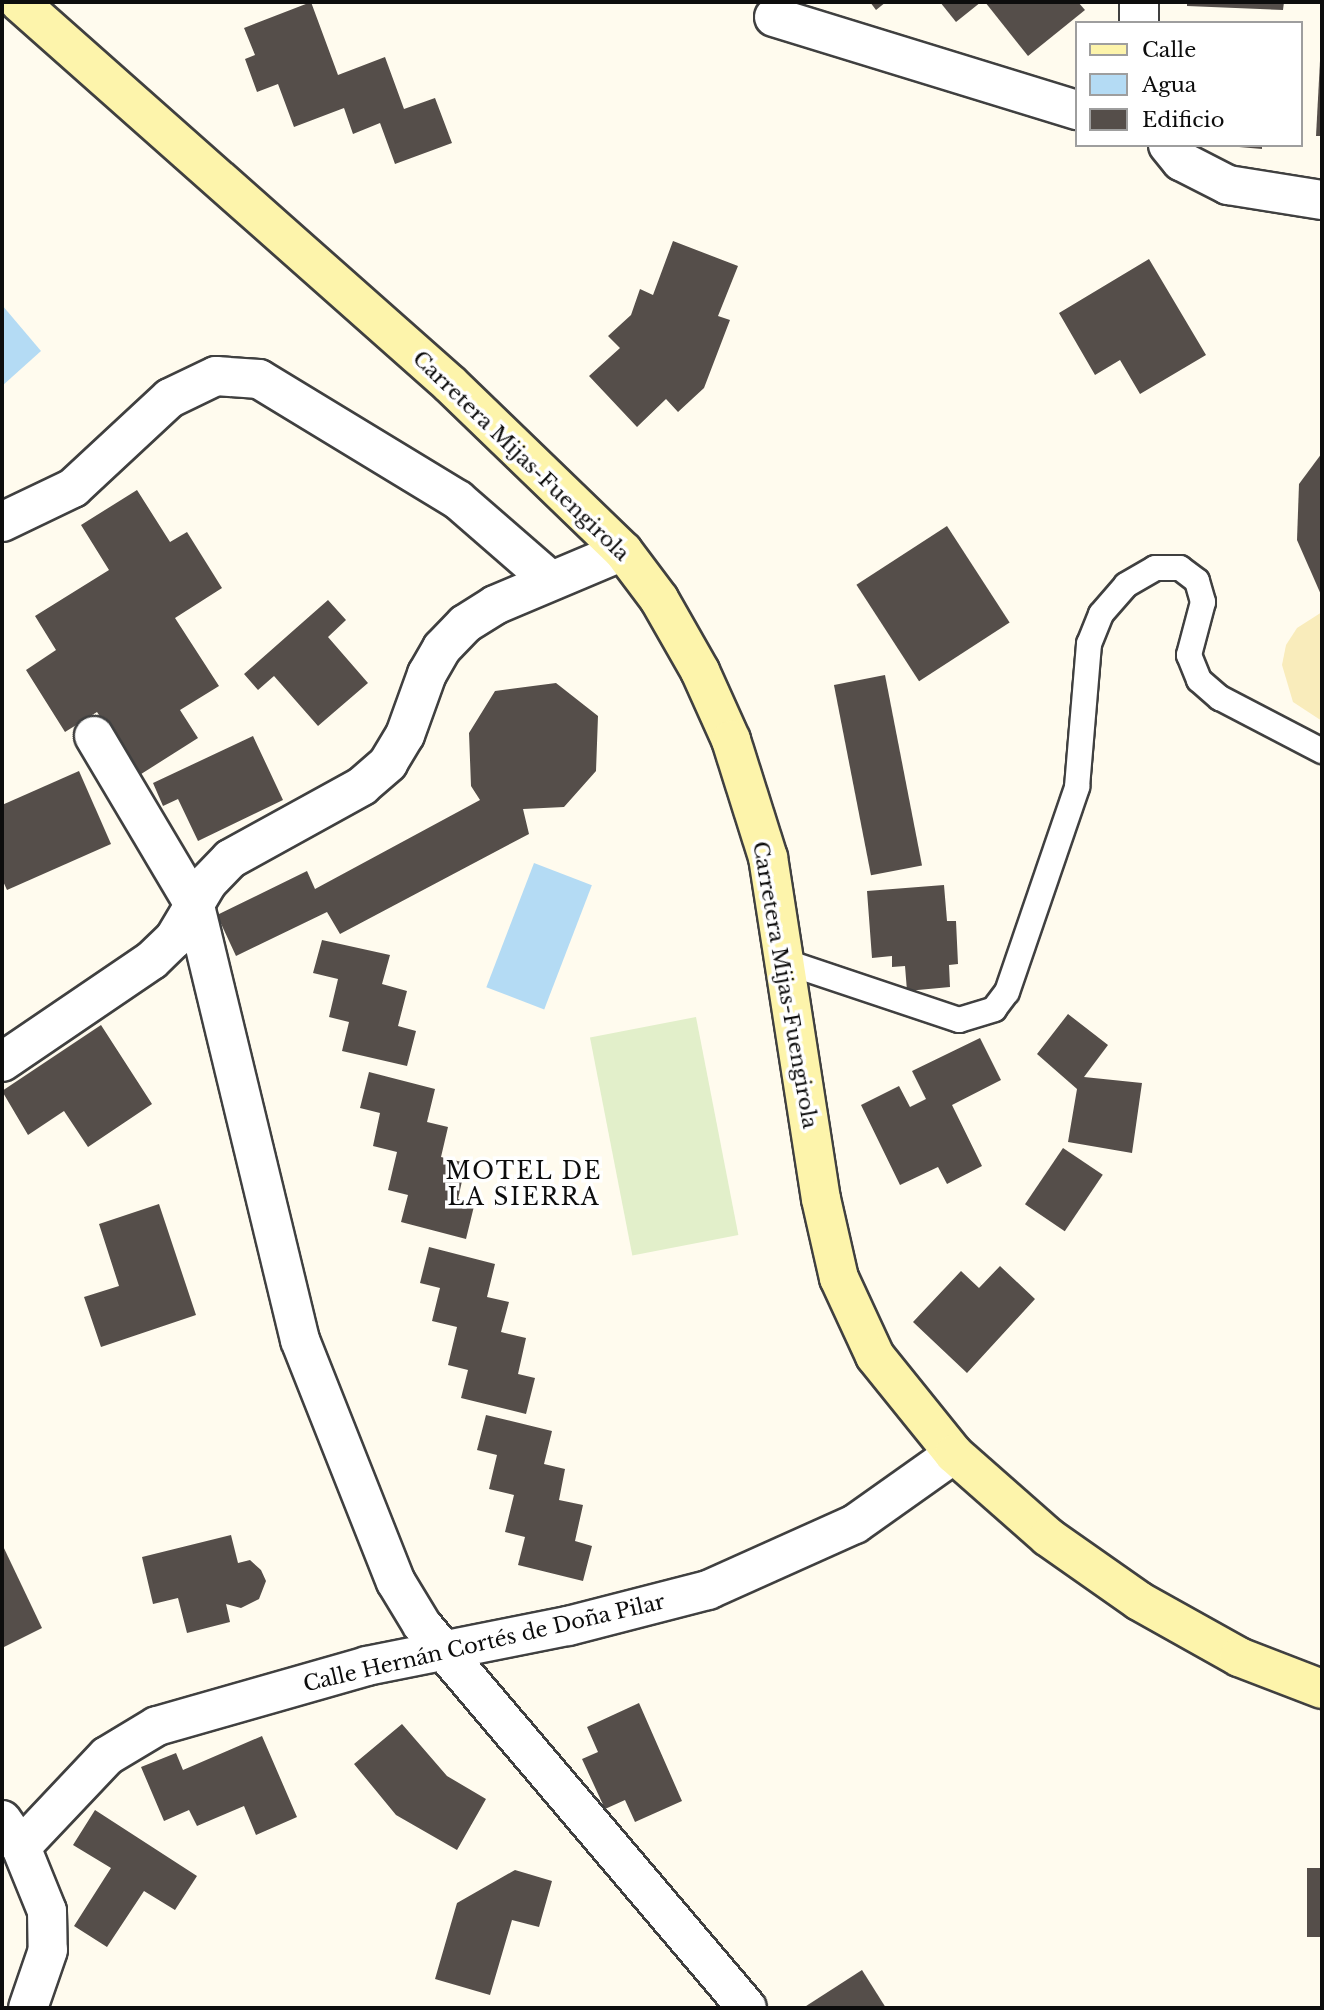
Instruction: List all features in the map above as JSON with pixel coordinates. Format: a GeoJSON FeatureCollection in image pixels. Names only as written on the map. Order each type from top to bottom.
{"type":"FeatureCollection","features":[{"type":"Feature","properties":{"kind":"main road","name":"Carretera Mijas-Fuengirola"},"geometry":{"type":"LineString","coordinates":[[19,2],[450,384],[622,551],[659,598],[700,671],[731,740],[768,857],[821,1199],[839,1278],[875,1356],[954,1454],[1048,1537],[1139,1601],[1239,1657],[1322,1689]]}},
{"type":"Feature","properties":{"kind":"street"},"geometry":{"type":"LineString","coordinates":[[1139,2],[1139,21]]}},
{"type":"Feature","properties":{"kind":"street"},"geometry":{"type":"LineString","coordinates":[[774,17],[1076,110]]}},
{"type":"Feature","properties":{"kind":"street"},"geometry":{"type":"LineString","coordinates":[[1170,147],[1181,161],[1228,185],[1322,200]]}},
{"type":"Feature","properties":{"kind":"street"},"geometry":{"type":"LineString","coordinates":[[2,522],[73,488],[170,398],[216,376],[259,379],[458,500],[550,580]]}},
{"type":"Feature","properties":{"kind":"street"},"geometry":{"type":"LineString","coordinates":[[2,1062],[152,960],[174,939],[208,882],[230,859],[362,786],[388,763],[405,735],[427,674],[442,648],[465,624],[550,580],[622,551]]}},
{"type":"Feature","properties":{"kind":"street"},"geometry":{"type":"LineString","coordinates":[[94,736],[195,906],[300,1340],[396,1582],[422,1625],[747,2008]]}},
{"type":"Feature","properties":{"kind":"street","name":"Calle Hernán Cortés de Doña Pilar"},"geometry":{"type":"LineString","coordinates":[[11,1833],[107,1756],[158,1726],[367,1666],[568,1626],[709,1590],[855,1524],[954,1454]]}},
{"type":"Feature","properties":{"kind":"street"},"geometry":{"type":"LineString","coordinates":[[11,1833],[47,1911],[48,1950],[28,2008]]}},
{"type":"Feature","properties":{"kind":"lane"},"geometry":{"type":"LineString","coordinates":[[783,961],[959,1020],[994,1009],[1007,992],[1077,787],[1089,644],[1101,614],[1126,584],[1154,568],[1180,568],[1198,581],[1203,602],[1189,655],[1199,680],[1220,698],[1322,751]]}},
{"type":"Feature","properties":{"kind":"sand"},"geometry":{"type":"Polygon","coordinates":[[[1322,612],[1322,721],[1293,702],[1282,665],[1286,645],[1297,628],[1322,612]]]}},
{"type":"Feature","properties":{"kind":"green space"},"geometry":{"type":"Polygon","coordinates":[[[696,1017],[738,1235],[632,1256],[590,1038],[696,1017]]]}},
{"type":"Feature","properties":{"kind":"water"},"geometry":{"type":"Polygon","coordinates":[[[2,305],[41,351],[2,386],[2,305]]]}},
{"type":"Feature","properties":{"kind":"water"},"geometry":{"type":"Polygon","coordinates":[[[534,863],[592,885],[544,1009],[486,987],[534,863]]]}},
{"type":"Feature","properties":{"kind":"building"},"geometry":{"type":"Polygon","coordinates":[[[311,2],[338,75],[385,57],[404,109],[435,98],[452,143],[395,164],[380,123],[353,134],[344,108],[294,127],[278,84],[257,92],[245,59],[255,55],[244,28],[311,2]]]}},
{"type":"Feature","properties":{"kind":"building"},"geometry":{"type":"Polygon","coordinates":[[[870,2],[886,2],[876,10],[870,2]]]}},
{"type":"Feature","properties":{"kind":"building"},"geometry":{"type":"Polygon","coordinates":[[[940,2],[981,2],[956,22],[940,2]]]}},
{"type":"Feature","properties":{"kind":"building"},"geometry":{"type":"Polygon","coordinates":[[[985,2],[1078,2],[1085,10],[1028,56],[985,2]]]}},
{"type":"Feature","properties":{"kind":"building"},"geometry":{"type":"Polygon","coordinates":[[[1187,2],[1284,2],[1283,10],[1187,6],[1187,2]]]}},
{"type":"Feature","properties":{"kind":"building"},"geometry":{"type":"Polygon","coordinates":[[[1320,61],[1322,136],[1316,136],[1320,61]]]}},
{"type":"Feature","properties":{"kind":"building"},"geometry":{"type":"Polygon","coordinates":[[[673,241],[738,266],[718,316],[730,320],[704,388],[678,412],[666,399],[637,427],[589,376],[620,348],[608,336],[631,315],[640,289],[653,295],[673,241]]]}},
{"type":"Feature","properties":{"kind":"building"},"geometry":{"type":"Polygon","coordinates":[[[1149,259],[1206,355],[1140,394],[1120,360],[1095,375],[1059,313],[1149,259]]]}},
{"type":"Feature","properties":{"kind":"building"},"geometry":{"type":"Polygon","coordinates":[[[1322,453],[1322,597],[1297,540],[1299,484],[1322,453]]]}},
{"type":"Feature","properties":{"kind":"building"},"geometry":{"type":"Polygon","coordinates":[[[137,490],[170,542],[187,532],[222,588],[175,618],[219,686],[180,710],[198,738],[138,776],[97,712],[65,732],[26,670],[56,650],[35,616],[109,570],[81,525],[137,490]]]}},
{"type":"Feature","properties":{"kind":"building"},"geometry":{"type":"Polygon","coordinates":[[[947,526],[1010,622],[919,681],[856,585],[947,526]]]}},
{"type":"Feature","properties":{"kind":"building"},"geometry":{"type":"Polygon","coordinates":[[[328,600],[346,620],[328,637],[368,683],[318,726],[274,676],[258,690],[244,674],[328,600]]]}},
{"type":"Feature","properties":{"kind":"building"},"geometry":{"type":"Polygon","coordinates":[[[885,675],[922,865],[871,875],[834,685],[885,675]]]}},
{"type":"Feature","properties":{"kind":"building"},"geometry":{"type":"Polygon","coordinates":[[[556,683],[598,716],[596,771],[564,807],[523,809],[529,834],[340,934],[327,912],[236,956],[217,915],[307,871],[315,889],[480,800],[471,786],[469,733],[495,691],[556,683]]]}},
{"type":"Feature","properties":{"kind":"building"},"geometry":{"type":"Polygon","coordinates":[[[253,736],[283,800],[198,841],[178,799],[163,806],[153,783],[253,736]]]}},
{"type":"Feature","properties":{"kind":"building"},"geometry":{"type":"Polygon","coordinates":[[[79,771],[111,844],[7,890],[2,879],[2,805],[79,771]]]}},
{"type":"Feature","properties":{"kind":"building"},"geometry":{"type":"Polygon","coordinates":[[[944,885],[947,921],[956,921],[958,964],[949,965],[950,987],[907,991],[905,966],[892,967],[892,956],[872,958],[867,891],[944,885]]]}},
{"type":"Feature","properties":{"kind":"building"},"geometry":{"type":"Polygon","coordinates":[[[322,940],[390,955],[382,984],[407,991],[398,1026],[416,1031],[407,1066],[342,1051],[349,1022],[329,1017],[338,979],[313,973],[322,940]]]}},
{"type":"Feature","properties":{"kind":"building"},"geometry":{"type":"Polygon","coordinates":[[[1068,1014],[1108,1045],[1084,1077],[1142,1083],[1132,1153],[1068,1142],[1077,1089],[1037,1054],[1068,1014]]]}},
{"type":"Feature","properties":{"kind":"building"},"geometry":{"type":"Polygon","coordinates":[[[101,1025],[152,1104],[88,1147],[64,1111],[28,1135],[2,1091],[101,1025]]]}},
{"type":"Feature","properties":{"kind":"building"},"geometry":{"type":"Polygon","coordinates":[[[980,1038],[1001,1080],[952,1105],[982,1166],[947,1184],[938,1167],[900,1185],[861,1105],[899,1086],[910,1107],[926,1099],[912,1071],[980,1038]]]}},
{"type":"Feature","properties":{"kind":"building"},"geometry":{"type":"Polygon","coordinates":[[[369,1072],[435,1089],[427,1122],[448,1127],[441,1157],[466,1163],[458,1199],[475,1202],[466,1239],[401,1222],[408,1195],[388,1190],[397,1152],[373,1146],[380,1113],[360,1108],[369,1072]]]}},
{"type":"Feature","properties":{"kind":"building"},"geometry":{"type":"Polygon","coordinates":[[[1063,1148],[1103,1175],[1065,1231],[1025,1204],[1063,1148]]]}},
{"type":"Feature","properties":{"kind":"building"},"geometry":{"type":"Polygon","coordinates":[[[159,1204],[196,1315],[101,1347],[84,1297],[119,1286],[99,1224],[159,1204]]]}},
{"type":"Feature","properties":{"kind":"building"},"geometry":{"type":"Polygon","coordinates":[[[429,1247],[495,1264],[487,1297],[509,1302],[501,1332],[526,1338],[518,1374],[535,1378],[526,1414],[461,1398],[468,1370],[448,1365],[457,1327],[432,1321],[440,1288],[420,1283],[429,1247]]]}},
{"type":"Feature","properties":{"kind":"building"},"geometry":{"type":"Polygon","coordinates":[[[1000,1266],[1035,1299],[967,1373],[913,1322],[961,1271],[979,1288],[1000,1266]]]}},
{"type":"Feature","properties":{"kind":"building"},"geometry":{"type":"Polygon","coordinates":[[[486,1415],[552,1431],[544,1464],[565,1469],[559,1500],[583,1505],[575,1541],[592,1546],[583,1581],[518,1565],[525,1537],[505,1532],[514,1495],[489,1489],[497,1455],[477,1450],[486,1415]]]}},
{"type":"Feature","properties":{"kind":"building"},"geometry":{"type":"Polygon","coordinates":[[[231,1535],[238,1563],[250,1560],[261,1570],[266,1581],[259,1599],[241,1608],[226,1604],[230,1622],[187,1633],[178,1598],[153,1604],[142,1557],[231,1535]]]}},
{"type":"Feature","properties":{"kind":"building"},"geometry":{"type":"Polygon","coordinates":[[[2,1544],[42,1628],[2,1648],[2,1544]]]}},
{"type":"Feature","properties":{"kind":"building"},"geometry":{"type":"Polygon","coordinates":[[[639,1703],[682,1801],[635,1822],[625,1800],[605,1809],[582,1759],[598,1752],[587,1727],[639,1703]]]}},
{"type":"Feature","properties":{"kind":"building"},"geometry":{"type":"Polygon","coordinates":[[[402,1724],[447,1776],[486,1799],[457,1850],[396,1815],[354,1764],[402,1724]]]}},
{"type":"Feature","properties":{"kind":"building"},"geometry":{"type":"Polygon","coordinates":[[[262,1736],[297,1817],[256,1835],[244,1806],[197,1826],[189,1810],[164,1821],[141,1767],[176,1753],[183,1770],[262,1736]]]}},
{"type":"Feature","properties":{"kind":"building"},"geometry":{"type":"Polygon","coordinates":[[[95,1810],[197,1876],[175,1910],[144,1891],[107,1947],[74,1926],[111,1868],[73,1845],[95,1810]]]}},
{"type":"Feature","properties":{"kind":"building"},"geometry":{"type":"Polygon","coordinates":[[[1307,1868],[1322,1868],[1322,1937],[1307,1937],[1307,1868]]]}},
{"type":"Feature","properties":{"kind":"building"},"geometry":{"type":"Polygon","coordinates":[[[515,1870],[552,1881],[539,1927],[512,1920],[490,1995],[435,1979],[457,1903],[515,1870]]]}},
{"type":"Feature","properties":{"kind":"building"},"geometry":{"type":"Polygon","coordinates":[[[862,1970],[886,2008],[803,2008],[862,1970]]]}},
{"type":"Feature","properties":{"kind":"district","name":"MOTEL DE LA SIERRA"},"geometry":{"type":"Point","coordinates":[524,1184]}}]}
